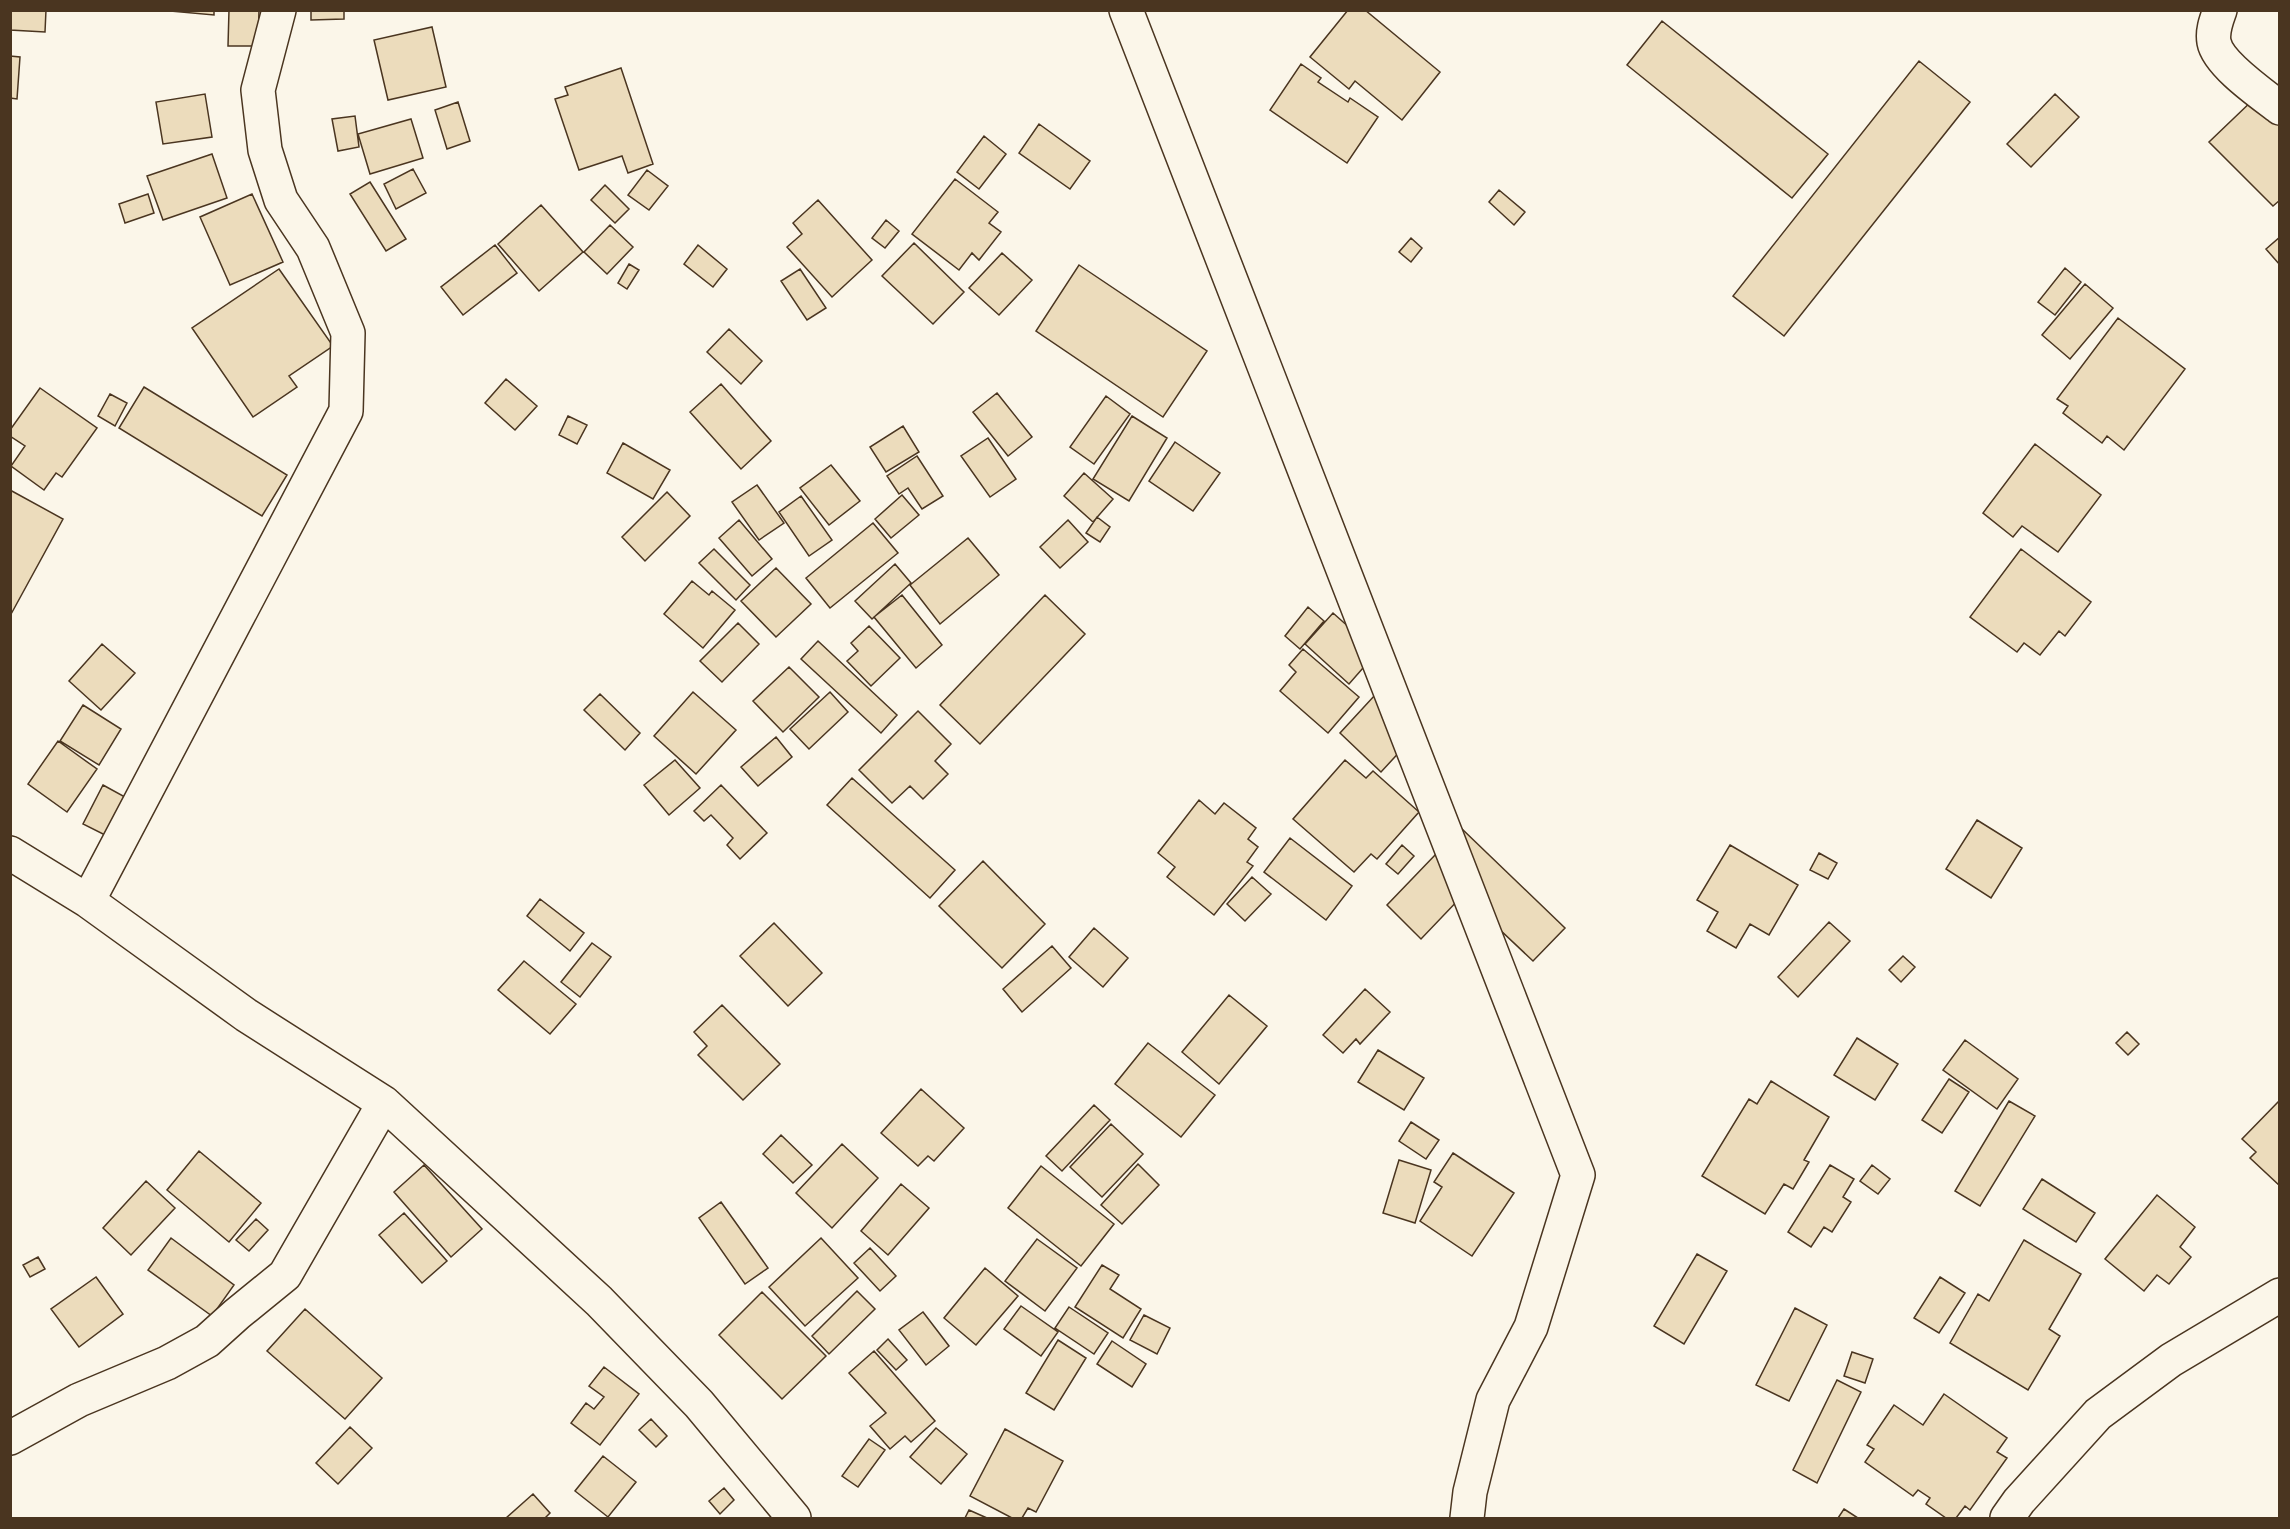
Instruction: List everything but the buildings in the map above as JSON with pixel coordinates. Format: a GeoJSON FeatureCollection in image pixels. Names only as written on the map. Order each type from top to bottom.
{"type":"FeatureCollection","features":[{"type":"Feature","properties":{"kind":"street"},"geometry":{"type":"LineString","coordinates":[[88,901],[346,411],[348,333],[313,248],[281,200],[266,150],[258,90],[279,10]]}},
{"type":"Feature","properties":{"kind":"street"},"geometry":{"type":"LineString","coordinates":[[1126,10],[1578,1175],[1530,1327],[1493,1400],[1470,1492],[1467,1518]]}},
{"type":"Feature","properties":{"kind":"street"},"geometry":{"type":"LineString","coordinates":[[2220,10],[2214,28],[2214,45],[2239,76],[2280,108]]}},
{"type":"Feature","properties":{"kind":"street"},"geometry":{"type":"LineString","coordinates":[[10,853],[88,901],[246,1015],[384,1103],[599,1301],[699,1404],[794,1518]]}},
{"type":"Feature","properties":{"kind":"street"},"geometry":{"type":"LineString","coordinates":[[10,1438],[79,1400],[167,1363],[207,1341],[285,1275],[384,1103]]}},
{"type":"Feature","properties":{"kind":"street"},"geometry":{"type":"LineString","coordinates":[[2007,1518],[2019,1500],[2098,1414],[2171,1360],[2280,1295]]}}]}
